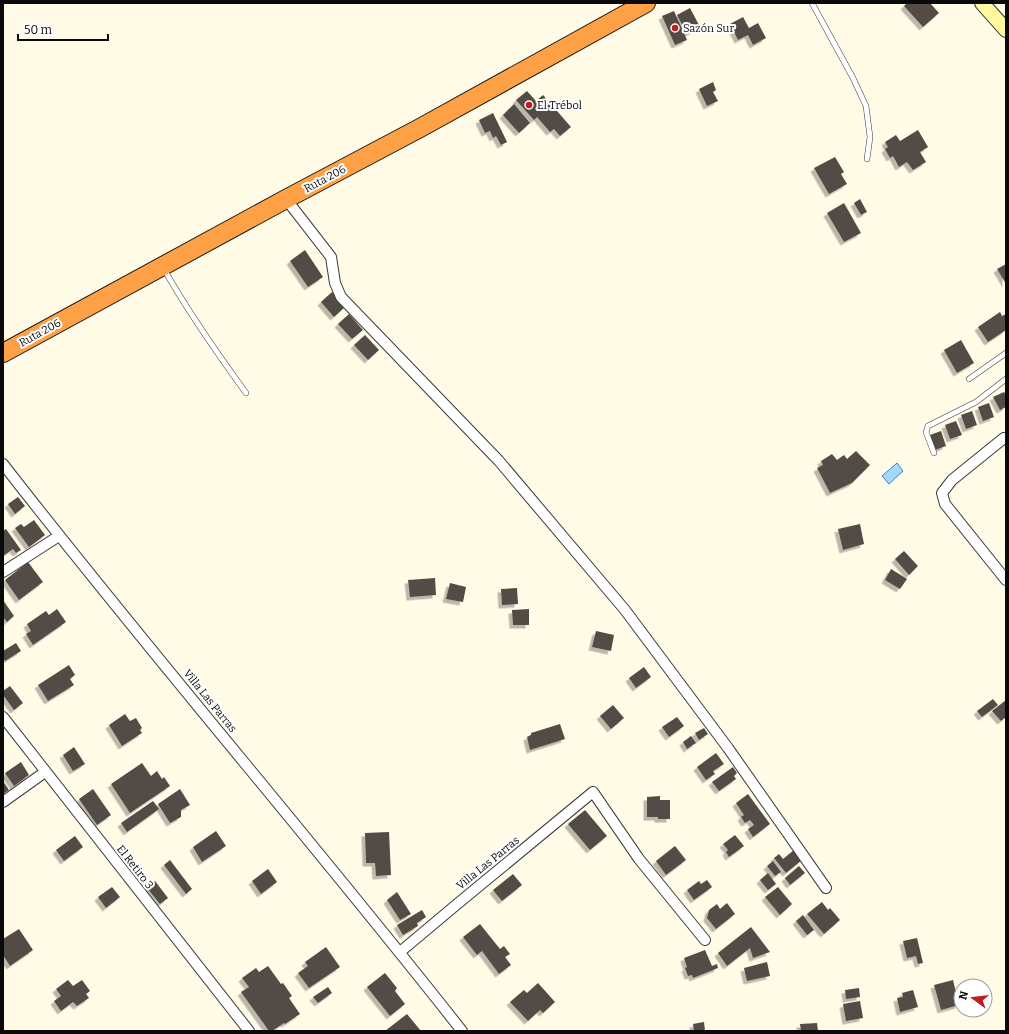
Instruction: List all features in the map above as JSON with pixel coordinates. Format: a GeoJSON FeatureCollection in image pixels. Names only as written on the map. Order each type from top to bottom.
{"type":"FeatureCollection","features":[{"type":"Feature","properties":{"kind":"highway","name":"Ruta 206"},"geometry":{"type":"LineString","coordinates":[[3,353],[646,3]]}},
{"type":"Feature","properties":{"kind":"street"},"geometry":{"type":"LineString","coordinates":[[982,3],[1006,30]]}},
{"type":"Feature","properties":{"kind":"street"},"geometry":{"type":"LineString","coordinates":[[286,199],[331,257],[335,283],[341,297],[499,461],[625,610],[728,748],[826,888]]}},
{"type":"Feature","properties":{"kind":"street"},"geometry":{"type":"LineString","coordinates":[[1006,438],[1004,438],[952,480],[942,493],[945,504],[1006,580]]}},
{"type":"Feature","properties":{"kind":"street","name":"Villa Las Parras"},"geometry":{"type":"LineString","coordinates":[[3,464],[59,536],[400,952],[462,1031]]}},
{"type":"Feature","properties":{"kind":"street"},"geometry":{"type":"LineString","coordinates":[[3,572],[59,536]]}},
{"type":"Feature","properties":{"kind":"street","name":"El Retiro 3"},"geometry":{"type":"LineString","coordinates":[[3,717],[249,1031]]}},
{"type":"Feature","properties":{"kind":"street"},"geometry":{"type":"LineString","coordinates":[[3,802],[45,772]]}},
{"type":"Feature","properties":{"kind":"street","name":"Villa Las Parras"},"geometry":{"type":"LineString","coordinates":[[400,952],[593,792],[638,859],[705,940]]}},
{"type":"Feature","properties":{"kind":"lane"},"geometry":{"type":"LineString","coordinates":[[812,3],[853,78],[866,106],[870,137],[867,159]]}},
{"type":"Feature","properties":{"kind":"lane"},"geometry":{"type":"LineString","coordinates":[[163,266],[174,288],[208,340],[246,393]]}},
{"type":"Feature","properties":{"kind":"lane"},"geometry":{"type":"LineString","coordinates":[[969,379],[1006,353]]}},
{"type":"Feature","properties":{"kind":"lane"},"geometry":{"type":"LineString","coordinates":[[934,453],[926,432],[928,426],[976,402],[1006,379]]}},
{"type":"Feature","properties":{"kind":"water"},"geometry":{"type":"Polygon","coordinates":[[[897,463],[903,471],[889,484],[882,476],[897,463]]]}},
{"type":"Feature","properties":{"kind":"building"},"geometry":{"type":"Polygon","coordinates":[[[907,3],[930,3],[939,13],[923,27],[904,6],[907,3]]]}},
{"type":"Feature","properties":{"kind":"building"},"geometry":{"type":"Polygon","coordinates":[[[690,8],[700,27],[687,34],[677,15],[690,8]]]}},
{"type":"Feature","properties":{"kind":"building","name":"Sazón Sur"},"geometry":{"type":"Polygon","coordinates":[[[674,11],[687,40],[675,45],[662,16],[674,11]]]}},
{"type":"Feature","properties":{"kind":"building"},"geometry":{"type":"Polygon","coordinates":[[[743,17],[749,28],[758,23],[766,38],[753,45],[748,35],[738,40],[730,24],[743,17]]]}},
{"type":"Feature","properties":{"kind":"building"},"geometry":{"type":"Polygon","coordinates":[[[713,82],[716,90],[713,92],[718,101],[707,106],[699,89],[713,82]]]}},
{"type":"Feature","properties":{"kind":"building"},"geometry":{"type":"Polygon","coordinates":[[[527,91],[536,101],[543,95],[571,127],[560,136],[554,129],[550,132],[537,117],[534,120],[516,100],[527,91]]]}},
{"type":"Feature","properties":{"kind":"building"},"geometry":{"type":"Polygon","coordinates":[[[514,104],[530,123],[519,133],[503,115],[514,104]]]}},
{"type":"Feature","properties":{"kind":"building"},"geometry":{"type":"Polygon","coordinates":[[[493,113],[507,142],[501,145],[496,136],[493,138],[490,131],[485,133],[479,120],[493,113]]]}},
{"type":"Feature","properties":{"kind":"building"},"geometry":{"type":"Polygon","coordinates":[[[918,130],[928,147],[920,152],[926,162],[913,170],[907,162],[899,167],[893,156],[890,158],[885,149],[888,147],[885,142],[896,135],[900,141],[918,130]]]}},
{"type":"Feature","properties":{"kind":"building"},"geometry":{"type":"Polygon","coordinates":[[[835,157],[844,172],[841,174],[847,184],[829,194],[814,168],[835,157]]]}},
{"type":"Feature","properties":{"kind":"building"},"geometry":{"type":"Polygon","coordinates":[[[860,199],[867,212],[861,215],[854,203],[860,199]]]}},
{"type":"Feature","properties":{"kind":"building"},"geometry":{"type":"Polygon","coordinates":[[[844,203],[861,233],[844,242],[827,213],[844,203]]]}},
{"type":"Feature","properties":{"kind":"building"},"geometry":{"type":"Polygon","coordinates":[[[305,250],[323,277],[308,287],[290,261],[305,250]]]}},
{"type":"Feature","properties":{"kind":"building"},"geometry":{"type":"Polygon","coordinates":[[[1006,264],[1006,284],[997,269],[1006,264]]]}},
{"type":"Feature","properties":{"kind":"building"},"geometry":{"type":"Polygon","coordinates":[[[332,292],[345,307],[334,317],[321,302],[332,292]]]}},
{"type":"Feature","properties":{"kind":"building"},"geometry":{"type":"Polygon","coordinates":[[[1000,312],[1002,316],[1006,314],[1006,330],[988,342],[978,327],[1000,312]]]}},
{"type":"Feature","properties":{"kind":"building"},"geometry":{"type":"Polygon","coordinates":[[[349,314],[363,330],[352,339],[338,324],[349,314]]]}},
{"type":"Feature","properties":{"kind":"building"},"geometry":{"type":"Polygon","coordinates":[[[365,335],[379,350],[368,360],[354,345],[365,335]]]}},
{"type":"Feature","properties":{"kind":"building"},"geometry":{"type":"Polygon","coordinates":[[[961,340],[974,363],[957,373],[944,350],[961,340]]]}},
{"type":"Feature","properties":{"kind":"building"},"geometry":{"type":"Polygon","coordinates":[[[1004,392],[1006,395],[1006,407],[1000,410],[993,397],[1004,392]]]}},
{"type":"Feature","properties":{"kind":"building"},"geometry":{"type":"Polygon","coordinates":[[[989,403],[994,417],[983,421],[978,407],[989,403]]]}},
{"type":"Feature","properties":{"kind":"building"},"geometry":{"type":"Polygon","coordinates":[[[972,411],[977,425],[966,429],[961,415],[972,411]]]}},
{"type":"Feature","properties":{"kind":"building"},"geometry":{"type":"Polygon","coordinates":[[[956,421],[962,435],[950,439],[945,425],[956,421]]]}},
{"type":"Feature","properties":{"kind":"building"},"geometry":{"type":"Polygon","coordinates":[[[941,431],[946,446],[935,450],[930,435],[941,431]]]}},
{"type":"Feature","properties":{"kind":"building"},"geometry":{"type":"Polygon","coordinates":[[[856,451],[870,465],[852,483],[830,493],[817,468],[823,465],[821,461],[832,454],[837,460],[844,455],[847,459],[856,451]]]}},
{"type":"Feature","properties":{"kind":"building"},"geometry":{"type":"Polygon","coordinates":[[[18,497],[25,506],[15,514],[8,504],[18,497]]]}},
{"type":"Feature","properties":{"kind":"building"},"geometry":{"type":"Polygon","coordinates":[[[34,520],[45,535],[29,547],[15,528],[21,524],[24,527],[34,520]]]}},
{"type":"Feature","properties":{"kind":"building"},"geometry":{"type":"Polygon","coordinates":[[[860,524],[864,544],[843,550],[838,529],[860,524]]]}},
{"type":"Feature","properties":{"kind":"building"},"geometry":{"type":"Polygon","coordinates":[[[6,529],[21,550],[16,553],[13,549],[3,556],[3,531],[6,529]]]}},
{"type":"Feature","properties":{"kind":"building"},"geometry":{"type":"Polygon","coordinates":[[[904,551],[918,566],[909,575],[895,559],[904,551]]]}},
{"type":"Feature","properties":{"kind":"building"},"geometry":{"type":"Polygon","coordinates":[[[28,562],[43,582],[19,600],[5,580],[28,562]]]}},
{"type":"Feature","properties":{"kind":"building"},"geometry":{"type":"Polygon","coordinates":[[[891,569],[907,579],[900,589],[885,580],[891,569]]]}},
{"type":"Feature","properties":{"kind":"building"},"geometry":{"type":"Polygon","coordinates":[[[435,578],[436,595],[410,597],[408,580],[435,578]]]}},
{"type":"Feature","properties":{"kind":"building"},"geometry":{"type":"Polygon","coordinates":[[[450,583],[466,587],[463,602],[446,599],[450,583]]]}},
{"type":"Feature","properties":{"kind":"building"},"geometry":{"type":"Polygon","coordinates":[[[517,588],[518,604],[502,605],[501,589],[517,588]]]}},
{"type":"Feature","properties":{"kind":"building"},"geometry":{"type":"Polygon","coordinates":[[[3,600],[14,616],[7,622],[3,617],[3,600]]]}},
{"type":"Feature","properties":{"kind":"building"},"geometry":{"type":"Polygon","coordinates":[[[57,609],[66,622],[33,645],[26,634],[31,631],[27,624],[46,611],[49,615],[57,609]]]}},
{"type":"Feature","properties":{"kind":"building"},"geometry":{"type":"Polygon","coordinates":[[[529,609],[529,625],[513,625],[512,610],[529,609]]]}},
{"type":"Feature","properties":{"kind":"building"},"geometry":{"type":"Polygon","coordinates":[[[596,631],[614,635],[611,651],[592,647],[596,631]]]}},
{"type":"Feature","properties":{"kind":"building"},"geometry":{"type":"Polygon","coordinates":[[[16,643],[21,651],[5,661],[3,658],[3,651],[16,643]]]}},
{"type":"Feature","properties":{"kind":"building"},"geometry":{"type":"Polygon","coordinates":[[[69,665],[75,675],[70,679],[74,685],[48,701],[38,685],[69,665]]]}},
{"type":"Feature","properties":{"kind":"building"},"geometry":{"type":"Polygon","coordinates":[[[644,667],[651,677],[636,688],[629,678],[644,667]]]}},
{"type":"Feature","properties":{"kind":"building"},"geometry":{"type":"Polygon","coordinates":[[[10,686],[23,703],[14,710],[3,695],[3,691],[10,686]]]}},
{"type":"Feature","properties":{"kind":"building"},"geometry":{"type":"Polygon","coordinates":[[[993,699],[998,705],[982,717],[977,711],[993,699]]]}},
{"type":"Feature","properties":{"kind":"building"},"geometry":{"type":"Polygon","coordinates":[[[1006,700],[1006,717],[1001,721],[992,711],[1006,700]]]}},
{"type":"Feature","properties":{"kind":"building"},"geometry":{"type":"Polygon","coordinates":[[[613,705],[624,718],[611,729],[600,716],[613,705]]]}},
{"type":"Feature","properties":{"kind":"building"},"geometry":{"type":"Polygon","coordinates":[[[125,714],[130,721],[136,718],[142,728],[140,730],[142,733],[122,746],[109,725],[125,714]]]}},
{"type":"Feature","properties":{"kind":"building"},"geometry":{"type":"Polygon","coordinates":[[[677,717],[684,726],[669,737],[662,727],[677,717]]]}},
{"type":"Feature","properties":{"kind":"building"},"geometry":{"type":"Polygon","coordinates":[[[560,724],[565,739],[530,750],[527,737],[531,735],[531,733],[560,724]]]}},
{"type":"Feature","properties":{"kind":"building"},"geometry":{"type":"Polygon","coordinates":[[[704,728],[708,734],[699,740],[695,733],[704,728]]]}},
{"type":"Feature","properties":{"kind":"building"},"geometry":{"type":"Polygon","coordinates":[[[691,736],[696,743],[687,749],[683,742],[691,736]]]}},
{"type":"Feature","properties":{"kind":"building"},"geometry":{"type":"Polygon","coordinates":[[[74,747],[85,764],[73,771],[63,755],[74,747]]]}},
{"type":"Feature","properties":{"kind":"building"},"geometry":{"type":"Polygon","coordinates":[[[716,753],[724,764],[713,771],[715,774],[706,780],[697,767],[716,753]]]}},
{"type":"Feature","properties":{"kind":"building"},"geometry":{"type":"Polygon","coordinates":[[[21,762],[29,775],[14,786],[5,773],[21,762]]]}},
{"type":"Feature","properties":{"kind":"building"},"geometry":{"type":"Polygon","coordinates":[[[142,763],[151,776],[157,771],[162,779],[164,777],[170,786],[130,813],[111,784],[142,763]]]}},
{"type":"Feature","properties":{"kind":"building"},"geometry":{"type":"Polygon","coordinates":[[[733,767],[737,773],[734,776],[736,779],[719,791],[712,782],[733,767]]]}},
{"type":"Feature","properties":{"kind":"building"},"geometry":{"type":"Polygon","coordinates":[[[3,781],[9,790],[3,794],[3,781]]]}},
{"type":"Feature","properties":{"kind":"building"},"geometry":{"type":"Polygon","coordinates":[[[93,789],[111,815],[97,825],[79,799],[93,789]]]}},
{"type":"Feature","properties":{"kind":"building"},"geometry":{"type":"Polygon","coordinates":[[[180,789],[190,805],[181,810],[181,817],[170,823],[158,804],[180,789]]]}},
{"type":"Feature","properties":{"kind":"building"},"geometry":{"type":"Polygon","coordinates":[[[748,794],[770,824],[753,837],[748,829],[754,825],[750,820],[745,823],[741,817],[744,815],[736,803],[748,794]]]}},
{"type":"Feature","properties":{"kind":"building"},"geometry":{"type":"Polygon","coordinates":[[[660,796],[660,800],[670,800],[670,819],[647,817],[647,797],[660,796]]]}},
{"type":"Feature","properties":{"kind":"building"},"geometry":{"type":"Polygon","coordinates":[[[153,801],[159,809],[127,832],[121,823],[153,801]]]}},
{"type":"Feature","properties":{"kind":"building"},"geometry":{"type":"Polygon","coordinates":[[[585,810],[607,836],[590,850],[568,824],[585,810]]]}},
{"type":"Feature","properties":{"kind":"building"},"geometry":{"type":"Polygon","coordinates":[[[216,831],[226,846],[202,862],[193,847],[216,831]]]}},
{"type":"Feature","properties":{"kind":"building"},"geometry":{"type":"Polygon","coordinates":[[[389,832],[391,875],[376,876],[375,863],[366,863],[365,833],[389,832]]]}},
{"type":"Feature","properties":{"kind":"building"},"geometry":{"type":"Polygon","coordinates":[[[735,835],[744,846],[729,857],[726,852],[728,850],[723,844],[735,835]]]}},
{"type":"Feature","properties":{"kind":"building"},"geometry":{"type":"Polygon","coordinates":[[[75,836],[83,847],[64,861],[56,850],[75,836]]]}},
{"type":"Feature","properties":{"kind":"building"},"geometry":{"type":"Polygon","coordinates":[[[675,846],[686,860],[666,875],[656,861],[675,846]]]}},
{"type":"Feature","properties":{"kind":"building"},"geometry":{"type":"Polygon","coordinates":[[[794,850],[802,860],[786,873],[774,858],[779,854],[783,859],[794,850]]]}},
{"type":"Feature","properties":{"kind":"building"},"geometry":{"type":"Polygon","coordinates":[[[170,860],[192,889],[186,894],[164,865],[170,860]]]}},
{"type":"Feature","properties":{"kind":"building"},"geometry":{"type":"Polygon","coordinates":[[[773,861],[781,872],[775,876],[767,866],[773,861]]]}},
{"type":"Feature","properties":{"kind":"building"},"geometry":{"type":"Polygon","coordinates":[[[799,866],[805,873],[790,885],[785,878],[799,866]]]}},
{"type":"Feature","properties":{"kind":"building"},"geometry":{"type":"Polygon","coordinates":[[[268,869],[277,882],[261,894],[252,881],[268,869]]]}},
{"type":"Feature","properties":{"kind":"building"},"geometry":{"type":"Polygon","coordinates":[[[768,873],[776,884],[768,890],[760,880],[768,873]]]}},
{"type":"Feature","properties":{"kind":"building"},"geometry":{"type":"Polygon","coordinates":[[[513,874],[522,885],[502,901],[493,890],[513,874]]]}},
{"type":"Feature","properties":{"kind":"building"},"geometry":{"type":"Polygon","coordinates":[[[707,880],[712,887],[694,900],[687,890],[699,881],[701,884],[707,880]]]}},
{"type":"Feature","properties":{"kind":"building"},"geometry":{"type":"Polygon","coordinates":[[[155,881],[168,898],[160,904],[147,888],[155,881]]]}},
{"type":"Feature","properties":{"kind":"building"},"geometry":{"type":"Polygon","coordinates":[[[112,887],[120,897],[106,908],[98,897],[112,887]]]}},
{"type":"Feature","properties":{"kind":"building"},"geometry":{"type":"Polygon","coordinates":[[[778,887],[792,904],[780,915],[765,897],[778,887]]]}},
{"type":"Feature","properties":{"kind":"building"},"geometry":{"type":"Polygon","coordinates":[[[397,892],[411,914],[400,920],[387,900],[397,892]]]}},
{"type":"Feature","properties":{"kind":"building"},"geometry":{"type":"Polygon","coordinates":[[[822,902],[828,910],[830,908],[840,920],[824,934],[807,914],[822,902]]]}},
{"type":"Feature","properties":{"kind":"building"},"geometry":{"type":"Polygon","coordinates":[[[727,903],[735,914],[716,929],[707,918],[709,910],[717,904],[720,909],[727,903]]]}},
{"type":"Feature","properties":{"kind":"building"},"geometry":{"type":"Polygon","coordinates":[[[422,910],[426,917],[417,923],[418,926],[403,935],[397,925],[422,910]]]}},
{"type":"Feature","properties":{"kind":"building"},"geometry":{"type":"Polygon","coordinates":[[[803,915],[814,930],[807,935],[796,921],[803,915]]]}},
{"type":"Feature","properties":{"kind":"building"},"geometry":{"type":"Polygon","coordinates":[[[480,924],[500,949],[504,946],[510,954],[505,957],[511,965],[499,974],[482,951],[477,955],[463,937],[480,924]]]}},
{"type":"Feature","properties":{"kind":"building"},"geometry":{"type":"Polygon","coordinates":[[[751,927],[770,952],[753,958],[750,948],[727,966],[718,953],[751,927]]]}},
{"type":"Feature","properties":{"kind":"building"},"geometry":{"type":"Polygon","coordinates":[[[19,929],[33,950],[10,966],[3,955],[3,939],[19,929]]]}},
{"type":"Feature","properties":{"kind":"building"},"geometry":{"type":"Polygon","coordinates":[[[917,938],[923,963],[918,964],[916,956],[907,958],[903,941],[917,938]]]}},
{"type":"Feature","properties":{"kind":"building"},"geometry":{"type":"Polygon","coordinates":[[[326,947],[340,967],[309,988],[298,973],[308,966],[305,962],[326,947]]]}},
{"type":"Feature","properties":{"kind":"building"},"geometry":{"type":"Polygon","coordinates":[[[705,950],[712,966],[717,964],[718,968],[693,978],[692,975],[688,976],[684,958],[705,950]]]}},
{"type":"Feature","properties":{"kind":"building"},"geometry":{"type":"Polygon","coordinates":[[[767,962],[770,976],[747,981],[744,968],[767,962]]]}},
{"type":"Feature","properties":{"kind":"building"},"geometry":{"type":"Polygon","coordinates":[[[268,966],[292,996],[289,998],[300,1014],[272,1031],[269,1031],[241,992],[249,987],[242,978],[256,968],[259,972],[268,966]]]}},
{"type":"Feature","properties":{"kind":"building"},"geometry":{"type":"Polygon","coordinates":[[[385,973],[397,988],[395,991],[405,1004],[390,1016],[367,987],[385,973]]]}},
{"type":"Feature","properties":{"kind":"building"},"geometry":{"type":"Polygon","coordinates":[[[68,980],[73,986],[82,980],[90,991],[86,994],[89,998],[77,1006],[73,1002],[61,1011],[54,1001],[61,996],[56,989],[68,980]]]}},
{"type":"Feature","properties":{"kind":"building"},"geometry":{"type":"Polygon","coordinates":[[[953,980],[953,1007],[941,1010],[934,985],[953,980]]]}},
{"type":"Feature","properties":{"kind":"building"},"geometry":{"type":"Polygon","coordinates":[[[538,983],[555,1002],[543,1013],[540,1010],[528,1021],[510,1002],[524,990],[527,993],[538,983]]]}},
{"type":"Feature","properties":{"kind":"building"},"geometry":{"type":"Polygon","coordinates":[[[328,987],[332,993],[318,1003],[313,997],[328,987]]]}},
{"type":"Feature","properties":{"kind":"building"},"geometry":{"type":"Polygon","coordinates":[[[859,988],[860,997],[846,999],[845,990],[859,988]]]}},
{"type":"Feature","properties":{"kind":"building"},"geometry":{"type":"Polygon","coordinates":[[[913,990],[918,1007],[900,1012],[897,998],[903,997],[902,993],[913,990]]]}},
{"type":"Feature","properties":{"kind":"building"},"geometry":{"type":"Polygon","coordinates":[[[860,1001],[863,1018],[846,1021],[843,1004],[860,1001]]]}},
{"type":"Feature","properties":{"kind":"building"},"geometry":{"type":"Polygon","coordinates":[[[407,1014],[421,1031],[385,1031],[407,1014]]]}},
{"type":"Feature","properties":{"kind":"building"},"geometry":{"type":"Polygon","coordinates":[[[704,1022],[705,1031],[694,1031],[693,1024],[704,1022]]]}},
{"type":"Feature","properties":{"kind":"building"},"geometry":{"type":"Polygon","coordinates":[[[817,1023],[818,1031],[801,1031],[800,1024],[817,1023]]]}},
{"type":"Feature","properties":{"kind":"place","name":"Sazón Sur"},"geometry":{"type":"Point","coordinates":[675,28]}},
{"type":"Feature","properties":{"kind":"place","name":"El Trébol"},"geometry":{"type":"Point","coordinates":[529,105]}}]}
